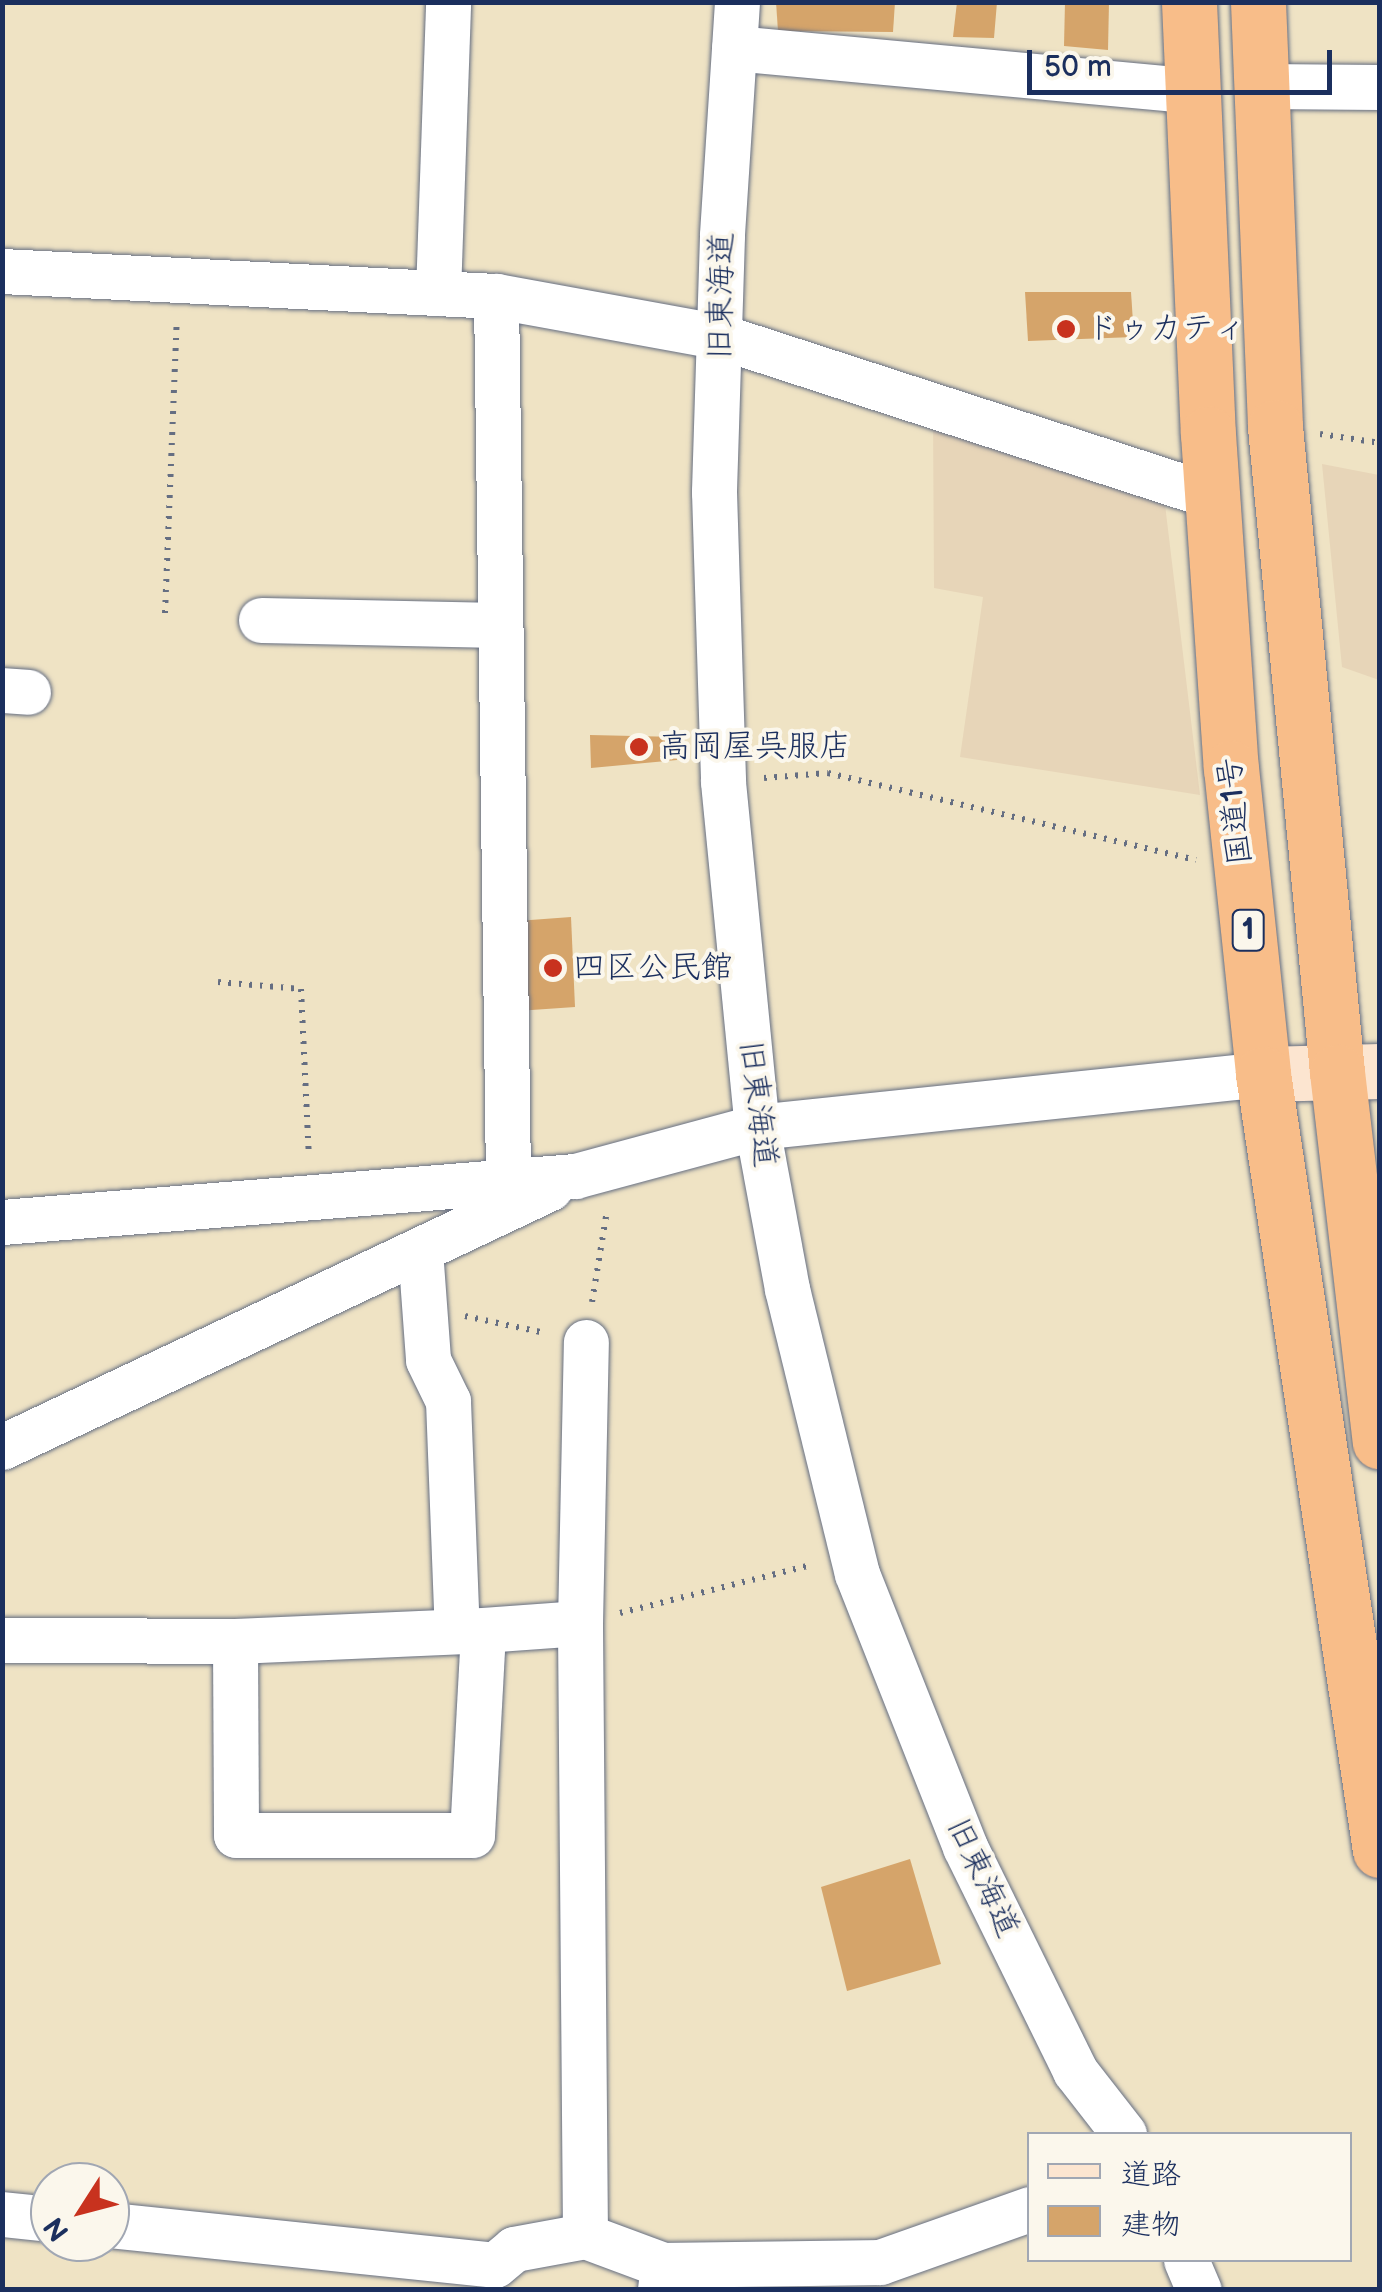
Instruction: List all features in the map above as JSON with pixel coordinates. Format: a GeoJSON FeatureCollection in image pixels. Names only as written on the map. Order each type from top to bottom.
{"type":"FeatureCollection","features":[{"type":"Feature","properties":{"kind":"highway","name":"国道1号"},"geometry":{"type":"LineString","coordinates":[[1189,2],[1190,90],[1212,496],[1263,1074],[1380,1850]]}},
{"type":"Feature","properties":{"kind":"highway"},"geometry":{"type":"LineString","coordinates":[[1258,2],[1275,427],[1358,1072],[1380,1442]]}},
{"type":"Feature","properties":{"kind":"street"},"geometry":{"type":"LineString","coordinates":[[438,293],[448,2]]}},
{"type":"Feature","properties":{"kind":"street","name":"旧東海道"},"geometry":{"type":"LineString","coordinates":[[737,2],[722,236],[722,338],[714,492],[723,782],[757,1127],[787,1288],[852,1555],[923,1750],[965,1847],[1075,2071],[1122,2132]]}},
{"type":"Feature","properties":{"kind":"street"},"geometry":{"type":"LineString","coordinates":[[734,48],[1190,90]]}},
{"type":"Feature","properties":{"kind":"street"},"geometry":{"type":"LineString","coordinates":[[1261,86],[1380,86]]}},
{"type":"Feature","properties":{"kind":"street"},"geometry":{"type":"LineString","coordinates":[[2,271],[496,296],[722,338],[1212,496]]}},
{"type":"Feature","properties":{"kind":"street"},"geometry":{"type":"LineString","coordinates":[[496,296],[508,1181]]}},
{"type":"Feature","properties":{"kind":"street"},"geometry":{"type":"LineString","coordinates":[[261,620],[500,625]]}},
{"type":"Feature","properties":{"kind":"street"},"geometry":{"type":"LineString","coordinates":[[2,1222],[508,1181],[594,1171],[757,1127],[1263,1074],[1358,1072]]}},
{"type":"Feature","properties":{"kind":"street"},"geometry":{"type":"LineString","coordinates":[[2,1447],[594,1171]]}},
{"type":"Feature","properties":{"kind":"street"},"geometry":{"type":"LineString","coordinates":[[235,1640],[236,1835],[472,1835],[470,1631],[448,1401],[428,1360],[420,1250]]}},
{"type":"Feature","properties":{"kind":"street"},"geometry":{"type":"LineString","coordinates":[[584,2236],[580,1623],[586,1342]]}},
{"type":"Feature","properties":{"kind":"street"},"geometry":{"type":"LineString","coordinates":[[2,1640],[235,1640],[580,1623]]}},
{"type":"Feature","properties":{"kind":"street"},"geometry":{"type":"LineString","coordinates":[[130,2228],[380,2271],[494,2277],[514,2249],[584,2236],[662,2277],[858,2276],[880,2262],[1027,2211]]}},
{"type":"Feature","properties":{"kind":"street"},"geometry":{"type":"LineString","coordinates":[[2,2214],[30,2217]]}},
{"type":"Feature","properties":{"kind":"street"},"geometry":{"type":"LineString","coordinates":[[1187,2262],[1199,2290]]}},
{"type":"Feature","properties":{"kind":"path"},"geometry":{"type":"LineString","coordinates":[[165,613],[178,282]]}},
{"type":"Feature","properties":{"kind":"path"},"geometry":{"type":"LineString","coordinates":[[723,782],[828,773],[1242,870]]}},
{"type":"Feature","properties":{"kind":"path"},"geometry":{"type":"LineString","coordinates":[[218,982],[302,989],[311,1198]]}},
{"type":"Feature","properties":{"kind":"path"},"geometry":{"type":"LineString","coordinates":[[424,1308],[586,1342],[594,1171]]}},
{"type":"Feature","properties":{"kind":"path"},"geometry":{"type":"LineString","coordinates":[[580,1623],[852,1555]]}},
{"type":"Feature","properties":{"kind":"shaded area"},"geometry":{"type":"Polygon","coordinates":[[[933,413],[1163,488],[1200,795],[960,757],[983,597],[934,588],[933,413]]]}},
{"type":"Feature","properties":{"kind":"shaded area"},"geometry":{"type":"Polygon","coordinates":[[[1322,464],[1379,475],[1379,680],[1342,667],[1322,464]]]}},
{"type":"Feature","properties":{"kind":"building"},"geometry":{"type":"Polygon","coordinates":[[[776,2],[895,2],[893,32],[778,31],[776,2]]]}},
{"type":"Feature","properties":{"kind":"building"},"geometry":{"type":"Polygon","coordinates":[[[957,2],[997,2],[994,38],[953,37],[957,2]]]}},
{"type":"Feature","properties":{"kind":"building"},"geometry":{"type":"Polygon","coordinates":[[[1065,2],[1109,2],[1108,50],[1064,46],[1065,2]]]}},
{"type":"Feature","properties":{"kind":"building"},"geometry":{"type":"Polygon","coordinates":[[[1025,292],[1131,292],[1134,337],[1028,341],[1025,292]]]}},
{"type":"Feature","properties":{"kind":"building"},"geometry":{"type":"Polygon","coordinates":[[[590,735],[678,737],[677,760],[591,768],[590,735]]]}},
{"type":"Feature","properties":{"kind":"building"},"geometry":{"type":"Polygon","coordinates":[[[571,917],[575,1007],[517,1011],[517,921],[571,917]]]}},
{"type":"Feature","properties":{"kind":"building"},"geometry":{"type":"Polygon","coordinates":[[[910,1859],[941,1964],[847,1991],[821,1887],[910,1859]]]}},
{"type":"Feature","properties":{"kind":"place","name":"ドゥカティ"},"geometry":{"type":"Point","coordinates":[1066,329]}},
{"type":"Feature","properties":{"kind":"place","name":"高岡屋呉服店"},"geometry":{"type":"Point","coordinates":[639,747]}},
{"type":"Feature","properties":{"kind":"place","name":"四区公民館"},"geometry":{"type":"Point","coordinates":[553,968]}}]}
